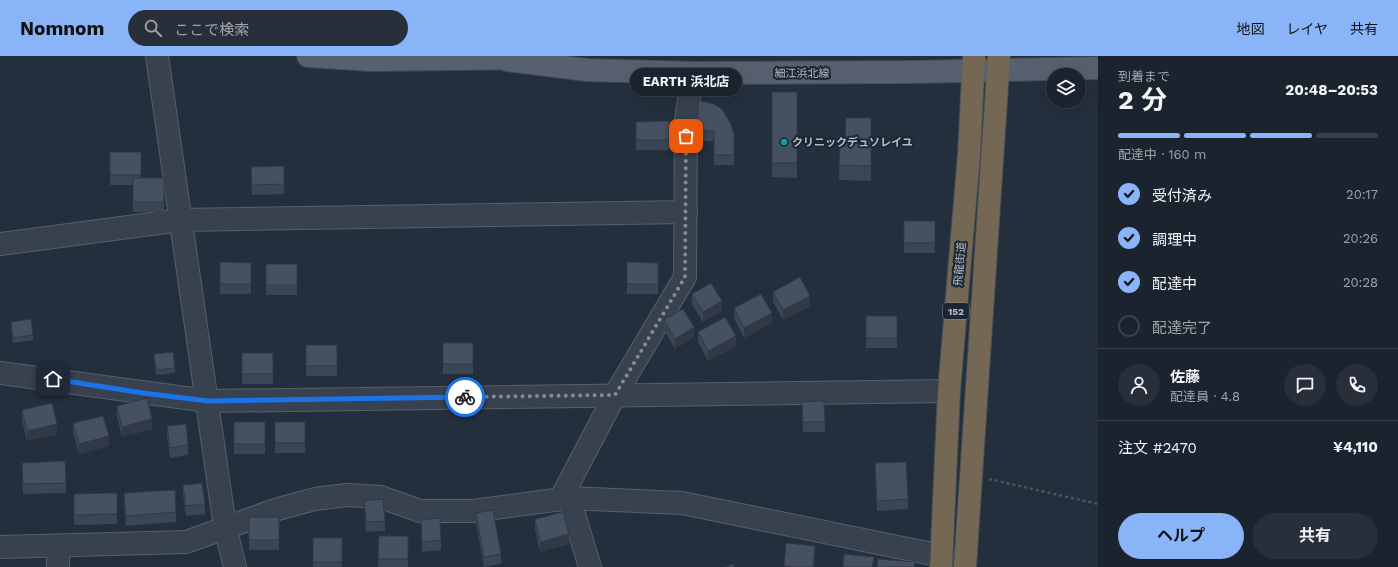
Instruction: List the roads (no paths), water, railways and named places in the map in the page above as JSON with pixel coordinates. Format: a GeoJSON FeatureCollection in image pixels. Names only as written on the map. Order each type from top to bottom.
{"type":"FeatureCollection","features":[{"type":"Feature","properties":{"kind":"highway","name":"飛龍街道"},"geometry":{"type":"LineString","coordinates":[[941,561],[949,391],[974,63]]}},
{"type":"Feature","properties":{"kind":"highway","name":"152"},"geometry":{"type":"LineString","coordinates":[[965,567],[998,63]]}},
{"type":"Feature","properties":{"kind":"main road","name":"細江浜北線"},"geometry":{"type":"LineString","coordinates":[[308,56],[372,60],[507,60],[545,56]]}},
{"type":"Feature","properties":{"kind":"main road","name":"細江浜北線"},"geometry":{"type":"LineString","coordinates":[[507,60],[587,70],[693,73],[906,72],[974,63],[1098,68]]}},
{"type":"Feature","properties":{"kind":"street"},"geometry":{"type":"LineString","coordinates":[[157,56],[225,527],[235,567]]}},
{"type":"Feature","properties":{"kind":"street"},"geometry":{"type":"LineString","coordinates":[[590,567],[565,498],[615,395],[685,277],[686,120],[693,73]]}},
{"type":"Feature","properties":{"kind":"street"},"geometry":{"type":"LineString","coordinates":[[0,244],[181,220],[686,212]]}},
{"type":"Feature","properties":{"kind":"street"},"geometry":{"type":"LineString","coordinates":[[0,373],[208,401],[949,391]]}},
{"type":"Feature","properties":{"kind":"street"},"geometry":{"type":"LineString","coordinates":[[0,548],[58,557],[186,542],[278,509],[315,499],[347,495],[380,497],[420,511],[473,512],[565,498],[682,503],[941,561]]}},
{"type":"Feature","properties":{"kind":"place","name":"EARTH 浜北店"},"geometry":{"type":"Point","coordinates":[686,136]}},
{"type":"Feature","properties":{"kind":"place","name":"クリニックデュソレイユ"},"geometry":{"type":"Point","coordinates":[784,142]}}]}
